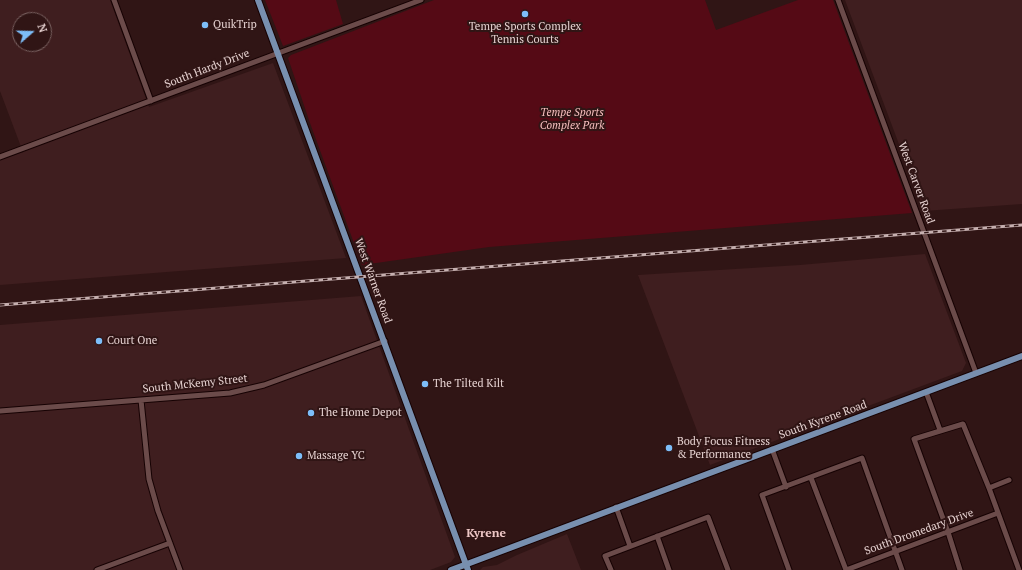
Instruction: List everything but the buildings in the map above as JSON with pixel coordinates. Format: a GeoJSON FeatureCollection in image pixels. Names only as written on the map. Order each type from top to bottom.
{"type":"FeatureCollection","features":[{"type":"Feature","properties":{"kind":"main road","name":"West Warner Road"},"geometry":{"type":"LineString","coordinates":[[258,0],[385,341],[467,567]]}},
{"type":"Feature","properties":{"kind":"main road","name":"South Kyrene Road"},"geometry":{"type":"LineString","coordinates":[[451,570],[467,567],[616,508],[1022,356]]}},
{"type":"Feature","properties":{"kind":"street"},"geometry":{"type":"LineString","coordinates":[[114,0],[152,101]]}},
{"type":"Feature","properties":{"kind":"street","name":"South Hardy Drive"},"geometry":{"type":"LineString","coordinates":[[0,157],[421,0]]}},
{"type":"Feature","properties":{"kind":"street","name":"West Carver Road"},"geometry":{"type":"LineString","coordinates":[[838,0],[976,373]]}},
{"type":"Feature","properties":{"kind":"street","name":"South McKemy Street"},"geometry":{"type":"LineString","coordinates":[[0,411],[230,393],[254,388],[385,341]]}},
{"type":"Feature","properties":{"kind":"street"},"geometry":{"type":"LineString","coordinates":[[926,392],[940,430]]}},
{"type":"Feature","properties":{"kind":"street"},"geometry":{"type":"LineString","coordinates":[[141,400],[149,479],[180,570]]}},
{"type":"Feature","properties":{"kind":"street"},"geometry":{"type":"LineString","coordinates":[[960,570],[948,532],[914,439],[962,424],[989,488],[1019,570]]}},
{"type":"Feature","properties":{"kind":"street"},"geometry":{"type":"LineString","coordinates":[[772,449],[786,487]]}},
{"type":"Feature","properties":{"kind":"street"},"geometry":{"type":"LineString","coordinates":[[789,570],[762,496],[862,458],[902,570]]}},
{"type":"Feature","properties":{"kind":"street"},"geometry":{"type":"LineString","coordinates":[[811,478],[846,570]]}},
{"type":"Feature","properties":{"kind":"street"},"geometry":{"type":"LineString","coordinates":[[989,488],[1009,480]]}},
{"type":"Feature","properties":{"kind":"street"},"geometry":{"type":"LineString","coordinates":[[616,508],[630,546]]}},
{"type":"Feature","properties":{"kind":"street","name":"South Dromedary Drive"},"geometry":{"type":"LineString","coordinates":[[846,570],[998,513]]}},
{"type":"Feature","properties":{"kind":"street"},"geometry":{"type":"LineString","coordinates":[[611,570],[605,556],[708,516],[728,570]]}},
{"type":"Feature","properties":{"kind":"street"},"geometry":{"type":"LineString","coordinates":[[657,536],[669,570]]}},
{"type":"Feature","properties":{"kind":"street"},"geometry":{"type":"LineString","coordinates":[[97,570],[170,543]]}},
{"type":"Feature","properties":{"kind":"shaded area"},"geometry":{"type":"Polygon","coordinates":[[[0,0],[110,0],[149,107],[273,63],[346,258],[0,285],[0,160],[23,152],[0,91],[0,0]]]}},
{"type":"Feature","properties":{"kind":"shaded area"},"geometry":{"type":"Polygon","coordinates":[[[845,0],[1022,0],[1022,204],[924,211],[845,0]]]}},
{"type":"Feature","properties":{"kind":"shaded area"},"geometry":{"type":"Polygon","coordinates":[[[925,254],[966,363],[962,371],[710,465],[638,275],[800,265],[925,254]]]}},
{"type":"Feature","properties":{"kind":"shaded area"},"geometry":{"type":"Polygon","coordinates":[[[361,296],[455,557],[451,562],[430,570],[0,570],[0,325],[361,296]]]}},
{"type":"Feature","properties":{"kind":"shaded area"},"geometry":{"type":"Polygon","coordinates":[[[567,534],[581,570],[480,570],[483,567],[497,565],[567,534]]]}},
{"type":"Feature","properties":{"kind":"green space"},"geometry":{"type":"Polygon","coordinates":[[[265,0],[336,0],[343,24],[283,46],[265,0]]]}},
{"type":"Feature","properties":{"kind":"green space","name":"Tempe Sports Complex Park"},"geometry":{"type":"Polygon","coordinates":[[[434,0],[705,0],[716,30],[798,0],[833,0],[912,213],[489,247],[362,265],[288,58],[291,55],[434,0]]]}},
{"type":"Feature","properties":{"kind":"railway"},"geometry":{"type":"LineString","coordinates":[[0,305],[1022,225]]}},
{"type":"Feature","properties":{"kind":"place","name":"Tempe Sports Complex Tennis Courts"},"geometry":{"type":"Point","coordinates":[525,14]}},
{"type":"Feature","properties":{"kind":"place","name":"QuikTrip"},"geometry":{"type":"Point","coordinates":[205,25]}},
{"type":"Feature","properties":{"kind":"place","name":"Court One"},"geometry":{"type":"Point","coordinates":[99,341]}},
{"type":"Feature","properties":{"kind":"place","name":"The Tilted Kilt"},"geometry":{"type":"Point","coordinates":[425,384]}},
{"type":"Feature","properties":{"kind":"place","name":"The Home Depot"},"geometry":{"type":"Point","coordinates":[311,413]}},
{"type":"Feature","properties":{"kind":"place","name":"Body Focus Fitness & Performance"},"geometry":{"type":"Point","coordinates":[669,448]}},
{"type":"Feature","properties":{"kind":"place","name":"Massage YC"},"geometry":{"type":"Point","coordinates":[299,456]}},
{"type":"Feature","properties":{"kind":"district","name":"Kyrene"},"geometry":{"type":"Point","coordinates":[486,534]}}]}
